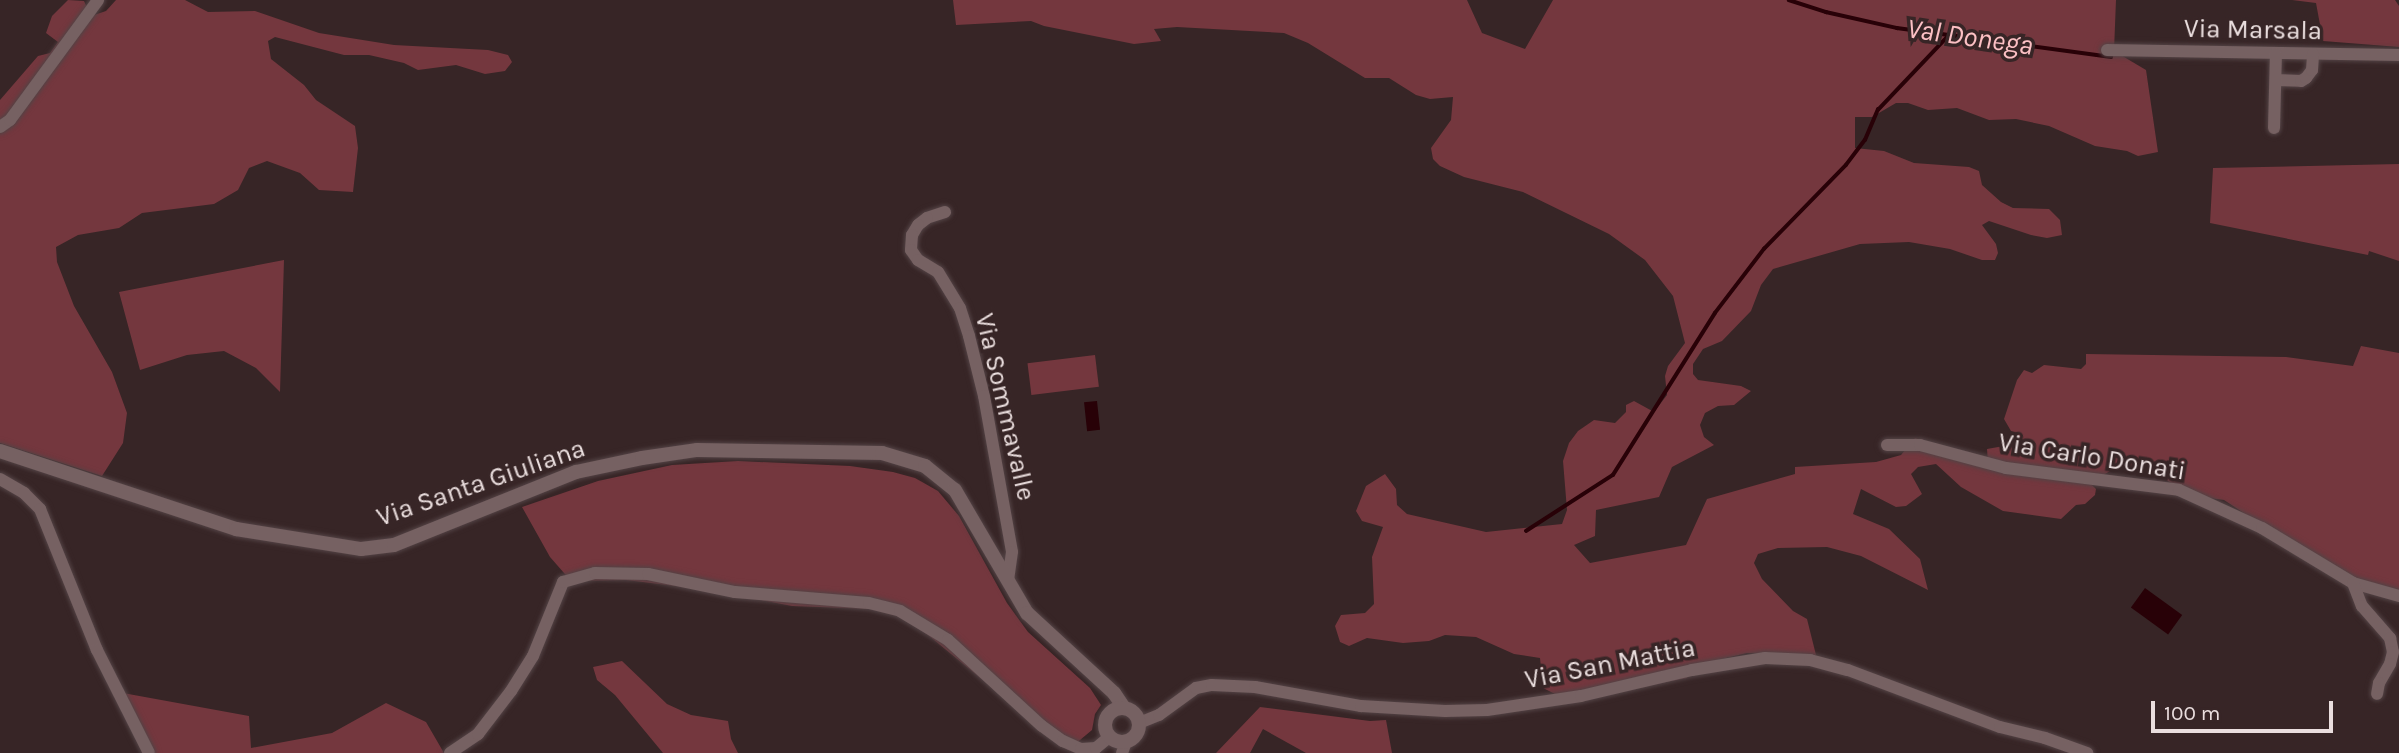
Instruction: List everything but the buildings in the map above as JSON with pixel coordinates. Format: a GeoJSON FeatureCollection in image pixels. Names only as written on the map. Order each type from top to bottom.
{"type":"FeatureCollection","features":[{"type":"Feature","properties":{"kind":"street"},"geometry":{"type":"LineString","coordinates":[[0,127],[10,120],[98,0]]}},
{"type":"Feature","properties":{"kind":"street","name":"Via Marsala"},"geometry":{"type":"LineString","coordinates":[[2107,50],[2399,55]]}},
{"type":"Feature","properties":{"kind":"street"},"geometry":{"type":"LineString","coordinates":[[2274,128],[2276,54]]}},
{"type":"Feature","properties":{"kind":"street"},"geometry":{"type":"LineString","coordinates":[[2276,80],[2301,81],[2306,78],[2312,70],[2313,54]]}},
{"type":"Feature","properties":{"kind":"street","name":"Via Sommavalle"},"geometry":{"type":"LineString","coordinates":[[945,212],[926,218],[912,235],[911,250],[918,260],[938,272],[960,308],[969,337],[984,396],[1012,552],[1008,580]]}},
{"type":"Feature","properties":{"kind":"street","name":"Via Carlo Donati"},"geometry":{"type":"LineString","coordinates":[[1887,445],[1920,445],[2006,468],[2179,490],[2262,528],[2353,583],[2399,596]]}},
{"type":"Feature","properties":{"kind":"street","name":"Via Santa Giuliana"},"geometry":{"type":"LineString","coordinates":[[0,451],[236,529],[361,549],[394,545],[576,472],[642,458],[697,450],[882,453],[925,466],[955,491],[1027,613],[1114,693],[1124,708]]}},
{"type":"Feature","properties":{"kind":"street"},"geometry":{"type":"LineString","coordinates":[[0,479],[24,493],[40,509],[97,650],[149,753]]}},
{"type":"Feature","properties":{"kind":"street"},"geometry":{"type":"LineString","coordinates":[[450,753],[478,734],[511,691],[533,656],[563,582],[595,573],[648,575],[735,592],[869,603],[900,611],[948,640],[1042,726],[1063,741],[1081,749],[1096,748],[1109,737]]}},
{"type":"Feature","properties":{"kind":"street"},"geometry":{"type":"LineString","coordinates":[[2353,583],[2362,606],[2390,638],[2393,652],[2390,664],[2379,682],[2377,694]]}},
{"type":"Feature","properties":{"kind":"street","name":"Via San Mattia"},"geometry":{"type":"LineString","coordinates":[[1139,723],[1159,715],[1196,688],[1212,685],[1255,687],[1361,706],[1445,711],[1487,710],[1581,696],[1692,670],[1765,658],[1810,660],[1847,670],[2000,727],[2045,738],[2087,753]]}},
{"type":"Feature","properties":{"kind":"street"},"geometry":{"type":"LineString","coordinates":[[1126,745],[1136,736],[1139,723],[1135,713],[1124,708],[1107,716],[1105,730],[1109,737],[1140,753]]}},
{"type":"Feature","properties":{"kind":"shaded area"},"geometry":{"type":"Polygon","coordinates":[[[68,0],[84,1],[91,16],[106,11],[116,0],[185,0],[208,12],[255,11],[319,33],[394,45],[488,50],[508,55],[512,62],[505,71],[485,74],[456,65],[418,70],[404,63],[369,55],[344,55],[275,37],[268,41],[271,59],[304,85],[316,100],[355,126],[358,148],[353,192],[319,190],[300,173],[267,161],[249,168],[238,190],[214,204],[142,213],[119,228],[78,235],[56,247],[57,262],[74,306],[112,372],[127,413],[123,443],[102,476],[0,443],[0,100],[38,56],[50,53],[58,42],[46,33],[52,16],[68,0]]]}},
{"type":"Feature","properties":{"kind":"shaded area"},"geometry":{"type":"Polygon","coordinates":[[[953,0],[1467,0],[1482,33],[1525,49],[1553,0],[2116,0],[2114,51],[2146,70],[2158,152],[2138,156],[2127,151],[2095,146],[2049,126],[2016,119],[1989,120],[1957,108],[1928,110],[1908,103],[1896,103],[1872,117],[1855,117],[1855,148],[1884,151],[1914,163],[1969,167],[1979,171],[1982,185],[2001,202],[2013,208],[2049,209],[2060,220],[2062,235],[2047,238],[2031,235],[1989,221],[1982,225],[1996,244],[1998,253],[1995,260],[1982,260],[1950,249],[1909,242],[1860,244],[1773,269],[1761,285],[1751,311],[1722,341],[1703,349],[1693,364],[1693,374],[1698,380],[1741,386],[1751,391],[1734,405],[1718,406],[1705,413],[1700,425],[1704,437],[1714,445],[1672,467],[1659,497],[1596,510],[1595,536],[1574,545],[1590,563],[1686,545],[1707,499],[1795,474],[1795,467],[1876,462],[1901,455],[1915,438],[1988,463],[1987,449],[2015,444],[2017,433],[2011,431],[2004,419],[2017,380],[2024,370],[2032,373],[2044,365],[2081,369],[2086,364],[2086,354],[2286,357],[2353,366],[2361,346],[2399,353],[2399,598],[2356,587],[2224,500],[2194,496],[2152,472],[2120,465],[2090,483],[2096,489],[2095,495],[2085,504],[2076,505],[2061,519],[2003,511],[1961,487],[1936,464],[1918,467],[1911,474],[1922,494],[1906,506],[1896,507],[1861,489],[1853,514],[1889,529],[1920,559],[1928,590],[1861,556],[1827,547],[1778,548],[1758,554],[1754,563],[1762,579],[1793,611],[1807,619],[1816,655],[1747,653],[1692,666],[1687,678],[1569,701],[1543,688],[1540,658],[1514,654],[1476,637],[1445,635],[1429,641],[1403,643],[1367,638],[1349,646],[1340,642],[1335,626],[1341,615],[1365,613],[1374,604],[1372,557],[1383,527],[1362,521],[1356,511],[1366,486],[1385,474],[1396,489],[1397,505],[1407,514],[1486,532],[1562,524],[1567,510],[1563,461],[1569,443],[1578,431],[1594,420],[1615,423],[1626,412],[1626,405],[1634,401],[1654,412],[1667,395],[1665,376],[1668,366],[1685,343],[1673,296],[1645,260],[1609,234],[1523,192],[1464,177],[1440,166],[1433,159],[1431,148],[1451,120],[1453,97],[1430,99],[1416,95],[1389,78],[1365,78],[1308,43],[1284,33],[1177,27],[1154,29],[1161,41],[1134,44],[1031,21],[956,25],[953,0]]]}},
{"type":"Feature","properties":{"kind":"shaded area"},"geometry":{"type":"Polygon","coordinates":[[[2292,0],[2395,0],[2399,6],[2399,47],[2323,41],[2316,3],[2292,0]]]}},
{"type":"Feature","properties":{"kind":"shaded area"},"geometry":{"type":"Polygon","coordinates":[[[2399,164],[2399,261],[2369,251],[2368,255],[2210,223],[2213,168],[2399,164]]]}},
{"type":"Feature","properties":{"kind":"shaded area"},"geometry":{"type":"Polygon","coordinates":[[[284,260],[280,392],[256,368],[224,351],[187,355],[140,370],[119,292],[284,260]]]}},
{"type":"Feature","properties":{"kind":"shaded area"},"geometry":{"type":"Polygon","coordinates":[[[1095,355],[1099,387],[1031,395],[1028,363],[1095,355]]]}},
{"type":"Feature","properties":{"kind":"shaded area"},"geometry":{"type":"Polygon","coordinates":[[[1097,401],[1100,430],[1087,431],[1084,402],[1097,401]]]}},
{"type":"Feature","properties":{"kind":"shaded area"},"geometry":{"type":"Polygon","coordinates":[[[738,461],[850,466],[893,472],[915,478],[938,491],[959,516],[1007,603],[1028,632],[1090,688],[1101,705],[1095,714],[1092,730],[1068,750],[928,635],[900,616],[874,609],[792,606],[709,590],[626,580],[571,581],[550,557],[522,507],[598,481],[672,465],[738,461]]]}},
{"type":"Feature","properties":{"kind":"shaded area"},"geometry":{"type":"Polygon","coordinates":[[[2145,588],[2182,615],[2168,634],[2131,607],[2145,588]]]}},
{"type":"Feature","properties":{"kind":"shaded area"},"geometry":{"type":"Polygon","coordinates":[[[622,661],[667,704],[691,715],[728,721],[731,739],[738,753],[663,753],[615,695],[597,680],[593,667],[622,661]]]}},
{"type":"Feature","properties":{"kind":"shaded area"},"geometry":{"type":"Polygon","coordinates":[[[112,691],[249,716],[251,748],[332,733],[386,703],[426,722],[444,753],[149,753],[112,691]]]}},
{"type":"Feature","properties":{"kind":"shaded area"},"geometry":{"type":"Polygon","coordinates":[[[1260,707],[1370,721],[1386,720],[1392,753],[1306,753],[1263,729],[1250,753],[1216,753],[1260,707]]]}},
{"type":"Feature","properties":{"kind":"waterway","name":"Val Donega"},"geometry":{"type":"LineString","coordinates":[[1789,0],[1826,12],[1897,28],[2111,57]]}},
{"type":"Feature","properties":{"kind":"waterway"},"geometry":{"type":"LineString","coordinates":[[1526,531],[1613,475],[1715,313],[1764,249],[1846,165],[1865,140],[1878,110],[1951,33]]}}]}
